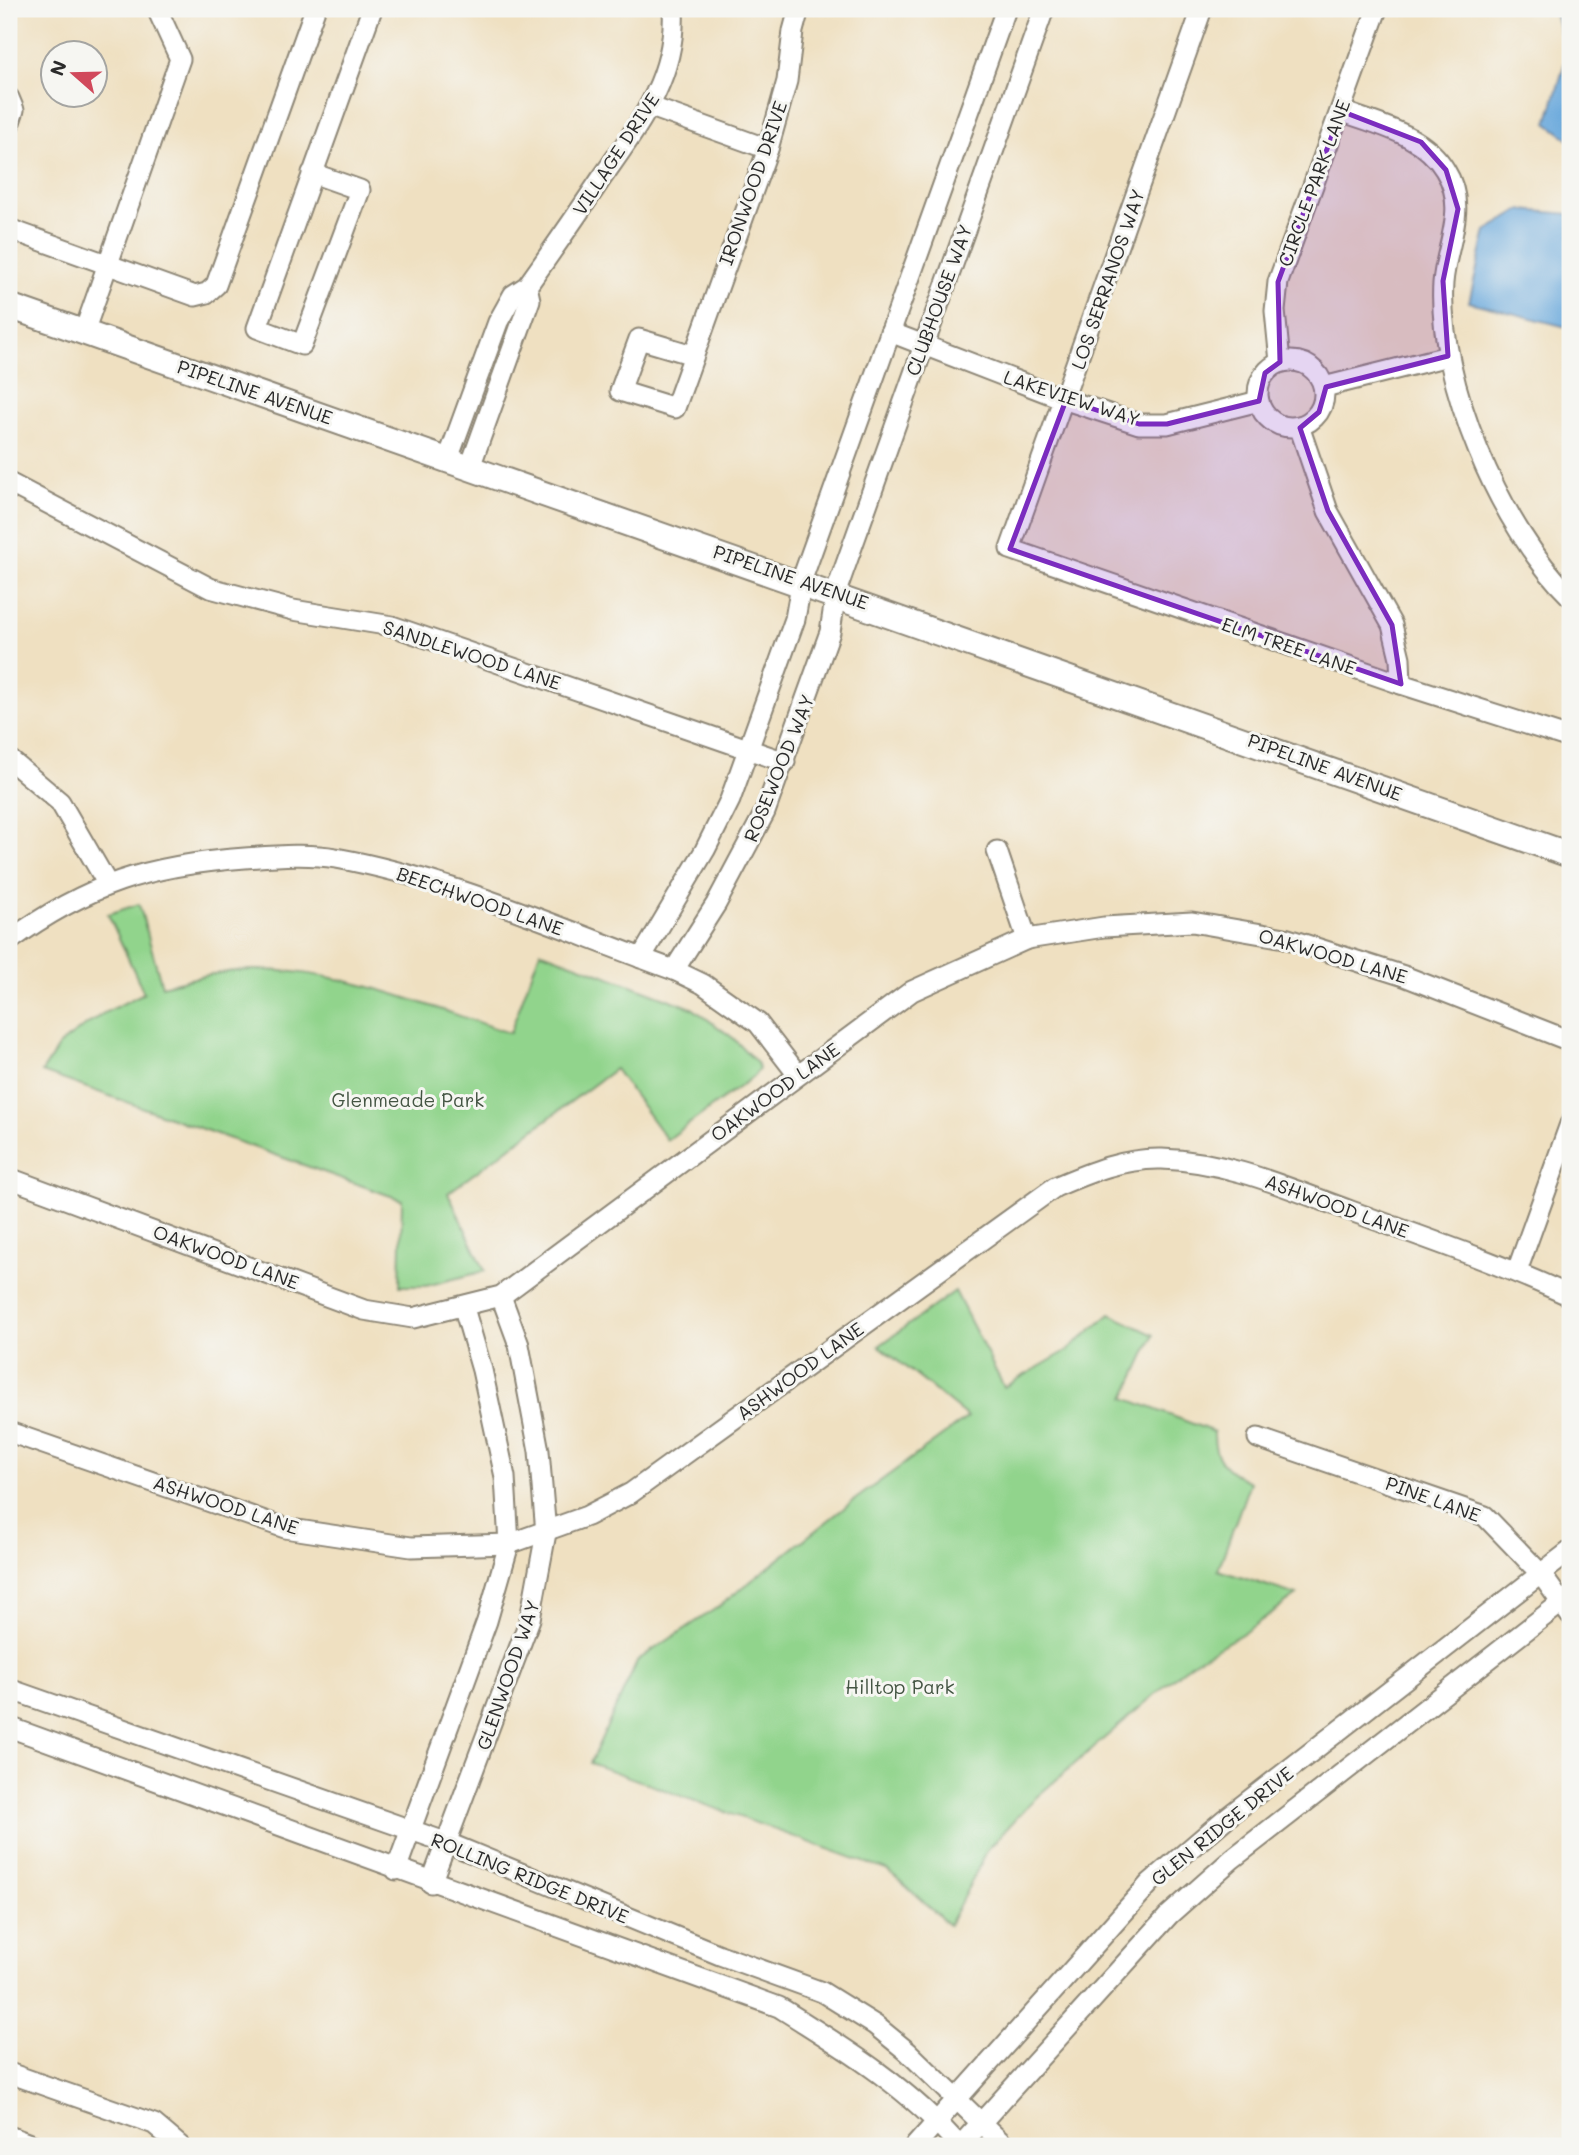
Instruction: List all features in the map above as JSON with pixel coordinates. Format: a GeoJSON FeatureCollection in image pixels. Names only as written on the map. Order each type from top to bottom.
{"type":"FeatureCollection","features":[{"type":"Feature","properties":{"kind":"main road","name":"PIPELINE AVENUE"},"geometry":{"type":"LineString","coordinates":[[9,306],[802,579],[1570,855]]}},
{"type":"Feature","properties":{"kind":"street"},"geometry":{"type":"LineString","coordinates":[[84,332],[180,59],[157,9]]}},
{"type":"Feature","properties":{"kind":"street"},"geometry":{"type":"LineString","coordinates":[[9,229],[195,296],[207,293],[216,285],[315,9]]}},
{"type":"Feature","properties":{"kind":"street"},"geometry":{"type":"LineString","coordinates":[[312,173],[360,190],[302,345],[257,328],[312,173],[372,9]]}},
{"type":"Feature","properties":{"kind":"street","name":"VILLAGE DRIVE"},"geometry":{"type":"LineString","coordinates":[[459,463],[474,386],[503,313],[513,295],[527,286],[651,107],[666,72],[674,31],[673,9]]}},
{"type":"Feature","properties":{"kind":"street","name":"IRONWOOD DRIVE"},"geometry":{"type":"LineString","coordinates":[[693,355],[768,149],[787,81],[793,31],[799,9]]}},
{"type":"Feature","properties":{"kind":"street","name":"CLUBHOUSE WAY"},"geometry":{"type":"LineString","coordinates":[[802,579],[1006,9]]}},
{"type":"Feature","properties":{"kind":"street","name":"CLUBHOUSE WAY"},"geometry":{"type":"LineString","coordinates":[[836,592],[1044,9]]}},
{"type":"Feature","properties":{"kind":"street","name":"LOS SERRANOS WAY"},"geometry":{"type":"LineString","coordinates":[[1010,549],[1066,400],[1202,9]]}},
{"type":"Feature","properties":{"kind":"street","name":"CIRCLE PARK LANE"},"geometry":{"type":"LineString","coordinates":[[1280,362],[1275,311],[1278,282],[1377,9]]}},
{"type":"Feature","properties":{"kind":"street"},"geometry":{"type":"LineString","coordinates":[[651,107],[768,149]]}},
{"type":"Feature","properties":{"kind":"street"},"geometry":{"type":"LineString","coordinates":[[1341,111],[1421,142],[1446,170],[1458,209],[1443,281],[1443,319],[1448,356],[1463,407],[1488,472],[1549,573],[1570,596]]}},
{"type":"Feature","properties":{"kind":"street","name":"VILLAGE DRIVE"},"geometry":{"type":"LineString","coordinates":[[459,463],[497,392],[530,300],[527,286]]}},
{"type":"Feature","properties":{"kind":"street","name":"LAKEVIEW WAY"},"geometry":{"type":"LineString","coordinates":[[890,332],[1066,400],[1139,424],[1167,424],[1259,401]]}},
{"type":"Feature","properties":{"kind":"street"},"geometry":{"type":"LineString","coordinates":[[1324,387],[1448,356]]}},
{"type":"Feature","properties":{"kind":"street"},"geometry":{"type":"LineString","coordinates":[[1299,361],[1308,365],[1321,378],[1324,387],[1319,412],[1299,426],[1273,422],[1259,401],[1258,391],[1265,373],[1280,362],[1299,361]]}},
{"type":"Feature","properties":{"kind":"street"},"geometry":{"type":"LineString","coordinates":[[474,386],[497,392]]}},
{"type":"Feature","properties":{"kind":"street"},"geometry":{"type":"LineString","coordinates":[[1299,426],[1328,511],[1392,625],[1400,658],[1401,684]]}},
{"type":"Feature","properties":{"kind":"street","name":"SANDLEWOOD LANE"},"geometry":{"type":"LineString","coordinates":[[9,483],[210,588],[293,610],[392,626],[785,762]]}},
{"type":"Feature","properties":{"kind":"street","name":"ELM TREE LANE"},"geometry":{"type":"LineString","coordinates":[[1010,549],[1401,684],[1570,737]]}},
{"type":"Feature","properties":{"kind":"street","name":"ROSEWOOD WAY"},"geometry":{"type":"LineString","coordinates":[[641,958],[705,850],[750,749],[795,619],[802,579]]}},
{"type":"Feature","properties":{"kind":"street","name":"ROSEWOOD WAY"},"geometry":{"type":"LineString","coordinates":[[674,970],[740,863],[785,762],[830,632],[836,592]]}},
{"type":"Feature","properties":{"kind":"street"},"geometry":{"type":"LineString","coordinates":[[9,759],[60,802],[107,883]]}},
{"type":"Feature","properties":{"kind":"street"},"geometry":{"type":"LineString","coordinates":[[997,851],[1027,939]]}},
{"type":"Feature","properties":{"kind":"street","name":"BEECHWOOD LANE"},"geometry":{"type":"LineString","coordinates":[[9,941],[46,914],[107,883],[185,863],[273,856],[332,858],[412,875],[674,970],[703,984],[758,1023],[798,1075]]}},
{"type":"Feature","properties":{"kind":"street","name":"OAKWOOD LANE"},"geometry":{"type":"LineString","coordinates":[[9,1178],[364,1310],[413,1318],[464,1308],[501,1296],[912,991],[1027,939],[1104,927],[1192,922],[1285,938],[1404,976],[1570,1041]]}},
{"type":"Feature","properties":{"kind":"street"},"geometry":{"type":"LineString","coordinates":[[1517,1271],[1570,1124]]}},
{"type":"Feature","properties":{"kind":"street","name":"ASHWOOD LANE"},"geometry":{"type":"LineString","coordinates":[[9,1432],[285,1528],[411,1548],[509,1544],[546,1533],[631,1493],[1055,1187],[1097,1169],[1129,1161],[1161,1159],[1222,1165],[1517,1271],[1570,1297]]}},
{"type":"Feature","properties":{"kind":"street","name":"GLENWOOD WAY"},"geometry":{"type":"LineString","coordinates":[[431,1883],[530,1619],[546,1533],[539,1451],[519,1345],[501,1296]]}},
{"type":"Feature","properties":{"kind":"street","name":"GLENWOOD WAY"},"geometry":{"type":"LineString","coordinates":[[396,1870],[487,1621],[509,1544],[505,1477],[482,1370],[464,1308]]}},
{"type":"Feature","properties":{"kind":"street","name":"PINE LANE"},"geometry":{"type":"LineString","coordinates":[[1258,1438],[1485,1516],[1567,1605]]}},
{"type":"Feature","properties":{"kind":"street","name":"GLEN RIDGE DRIVE"},"geometry":{"type":"LineString","coordinates":[[915,2146],[1150,1883],[1225,1819],[1570,1551]]}},
{"type":"Feature","properties":{"kind":"street","name":"GLEN RIDGE DRIVE"},"geometry":{"type":"LineString","coordinates":[[960,2146],[1169,1915],[1233,1859],[1567,1605]]}},
{"type":"Feature","properties":{"kind":"street","name":"ROLLING RIDGE DRIVE"},"geometry":{"type":"LineString","coordinates":[[9,1689],[410,1832],[448,1843],[720,1955],[822,1992],[874,2025],[908,2052],[954,2100],[1005,2146]]}},
{"type":"Feature","properties":{"kind":"street","name":"ROLLING RIDGE DRIVE"},"geometry":{"type":"LineString","coordinates":[[9,1727],[431,1883],[575,1931],[779,2007],[856,2055],[937,2120],[960,2146]]}},
{"type":"Feature","properties":{"kind":"street"},"geometry":{"type":"LineString","coordinates":[[9,2073],[154,2124],[180,2146]]}},
{"type":"Feature","properties":{"kind":"street"},"geometry":{"type":"LineString","coordinates":[[9,2136],[35,2146]]}},
{"type":"Feature","properties":{"kind":"highlighted area"},"geometry":{"type":"Polygon","coordinates":[[[1341,111],[1421,142],[1446,170],[1458,209],[1443,281],[1448,356],[1326,387],[1319,412],[1300,428],[1328,511],[1392,625],[1401,684],[1010,549],[1066,400],[1139,424],[1167,424],[1259,401],[1265,373],[1280,362],[1278,282],[1341,111]]]}},
{"type":"Feature","properties":{"kind":"green space","name":"Glenmeade Park"},"geometry":{"type":"Polygon","coordinates":[[[139,904],[162,986],[233,971],[257,970],[322,976],[385,991],[510,1033],[540,951],[692,1008],[733,1038],[757,1063],[759,1069],[754,1076],[667,1140],[615,1069],[448,1193],[485,1271],[426,1286],[400,1286],[402,1200],[42,1072],[60,1044],[102,1014],[144,993],[108,914],[139,904]]]}},
{"type":"Feature","properties":{"kind":"green space","name":"Hilltop Park"},"geometry":{"type":"Polygon","coordinates":[[[955,1291],[1004,1387],[1068,1350],[1110,1314],[1154,1335],[1125,1398],[1214,1432],[1216,1450],[1223,1463],[1250,1482],[1218,1570],[1297,1595],[1245,1632],[1190,1664],[1033,1800],[988,1849],[949,1925],[889,1871],[590,1763],[638,1660],[718,1607],[853,1501],[968,1417],[879,1346],[955,1291]]]}},
{"type":"Feature","properties":{"kind":"water"},"geometry":{"type":"Polygon","coordinates":[[[1554,9],[1570,9],[1570,140],[1547,123],[1567,56],[1554,9]]]}},
{"type":"Feature","properties":{"kind":"water"},"geometry":{"type":"Polygon","coordinates":[[[1521,210],[1570,214],[1570,328],[1469,302],[1486,231],[1521,210]]]}}]}
